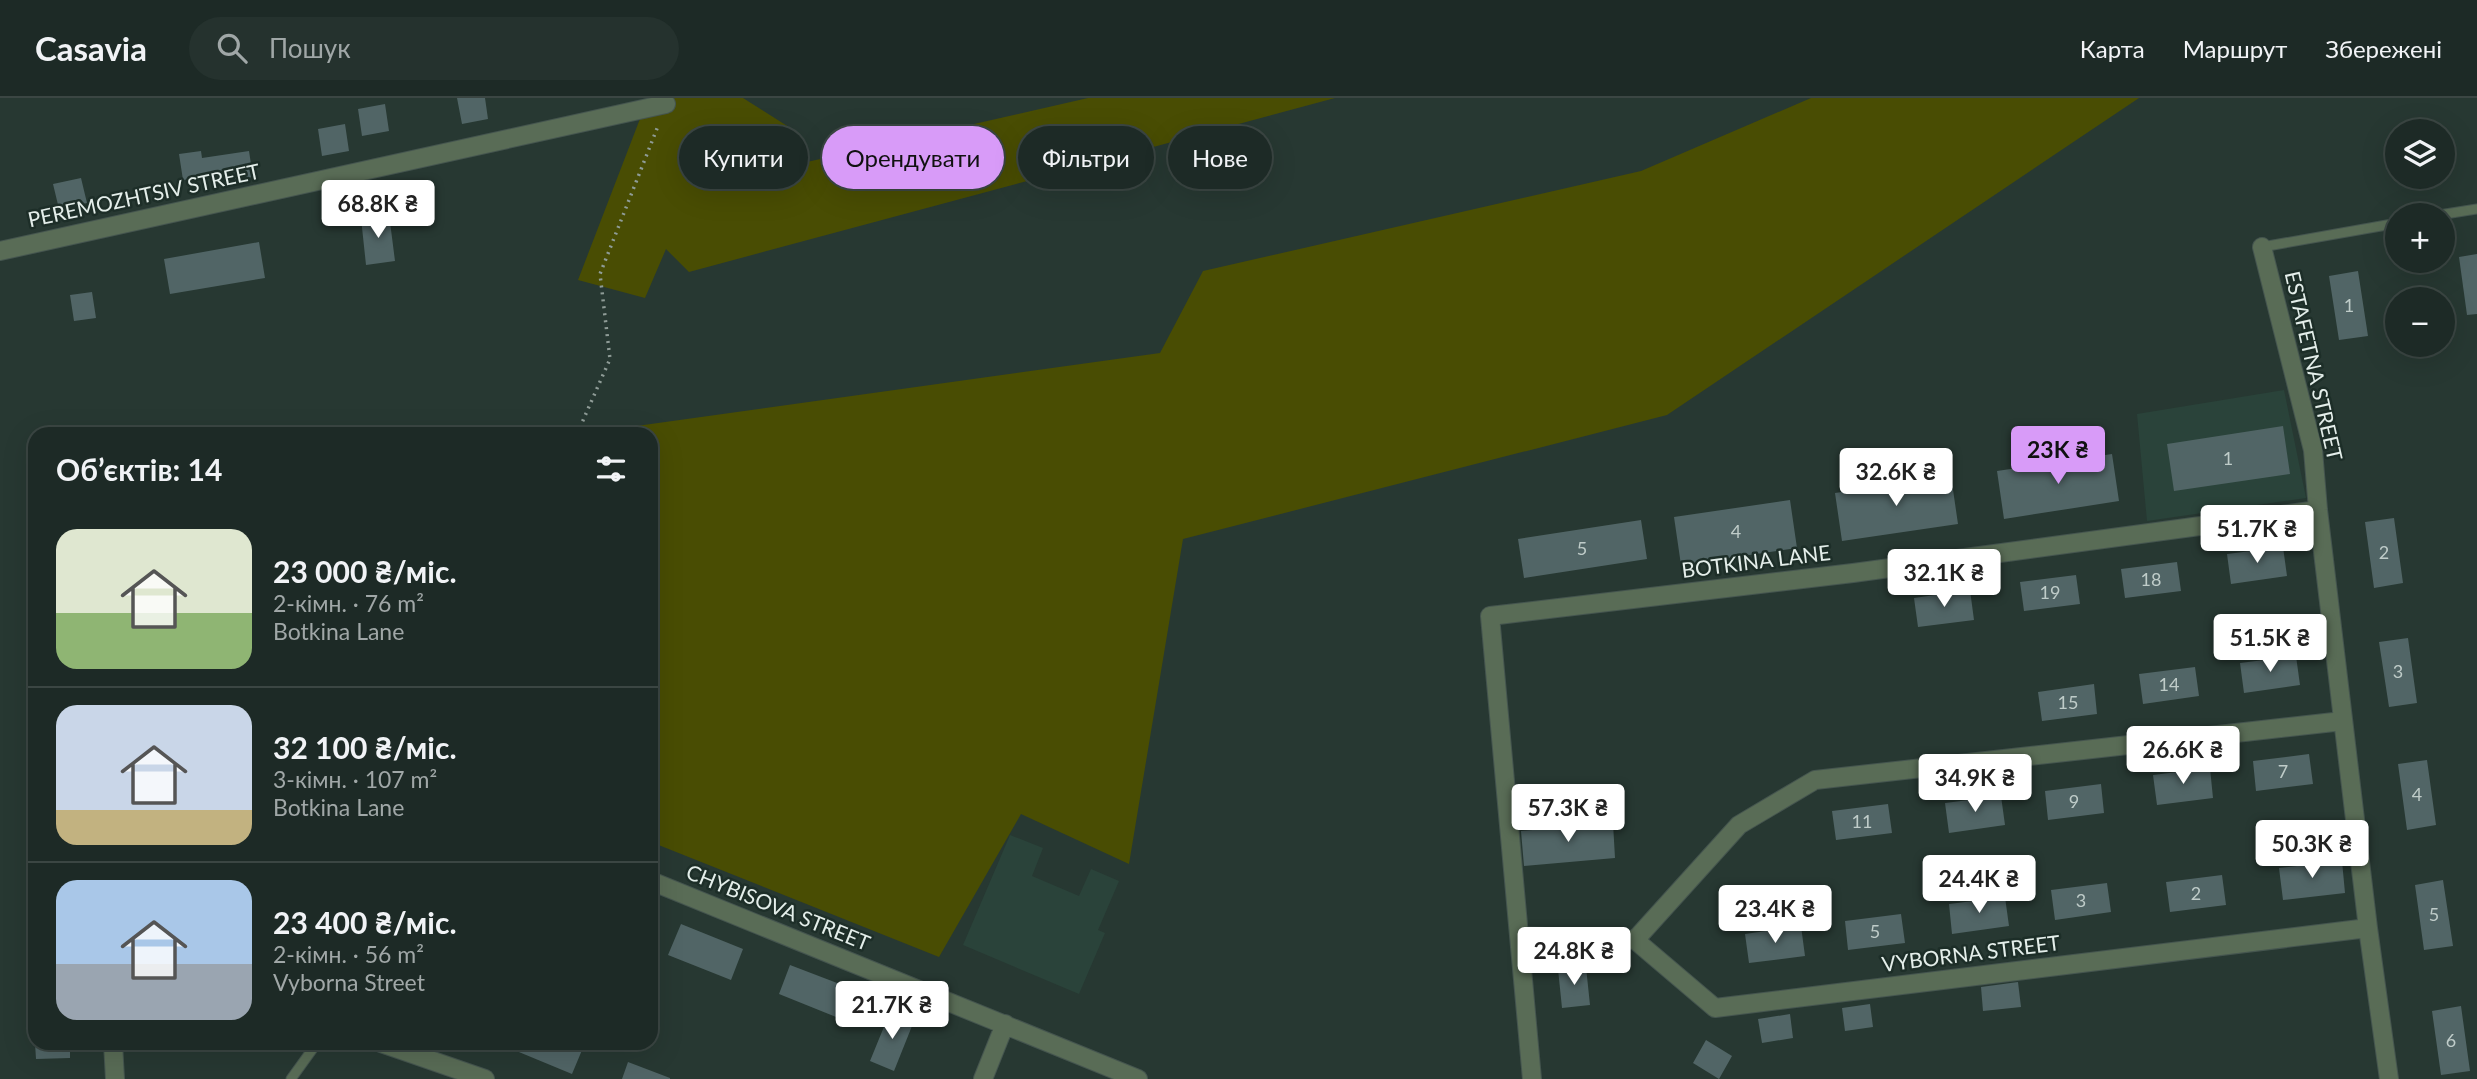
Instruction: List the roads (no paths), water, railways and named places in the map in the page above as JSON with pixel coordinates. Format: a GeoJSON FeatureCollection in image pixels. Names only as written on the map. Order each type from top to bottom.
{"type":"FeatureCollection","features":[{"type":"Feature","properties":{"kind":"street","name":"PEREMOZHTSIV STREET"},"geometry":{"type":"LineString","coordinates":[[0,251],[667,101]]}},
{"type":"Feature","properties":{"kind":"street","name":"ESTAFETNA STREET"},"geometry":{"type":"LineString","coordinates":[[2262,247],[2314,450],[2318,510],[2343,721],[2389,1079]]}},
{"type":"Feature","properties":{"kind":"street","name":"BOTKINA LANE"},"geometry":{"type":"LineString","coordinates":[[1519,936],[1490,616],[1853,573],[2318,510]]}},
{"type":"Feature","properties":{"kind":"street"},"geometry":{"type":"LineString","coordinates":[[1532,1079],[1519,936],[1635,940],[1739,825],[1815,780],[2343,721]]}},
{"type":"Feature","properties":{"kind":"street","name":"CHYBISOVA STREET"},"geometry":{"type":"LineString","coordinates":[[658,884],[1139,1079]]}},
{"type":"Feature","properties":{"kind":"street","name":"VYBORNA STREET"},"geometry":{"type":"LineString","coordinates":[[1635,940],[1715,1008],[2368,928]]}},
{"type":"Feature","properties":{"kind":"street"},"geometry":{"type":"LineString","coordinates":[[983,1079],[1005,1024]]}},
{"type":"Feature","properties":{"kind":"street"},"geometry":{"type":"LineString","coordinates":[[113,1050],[115,1079]]}},
{"type":"Feature","properties":{"kind":"street"},"geometry":{"type":"LineString","coordinates":[[401,1050],[480,1078]]}},
{"type":"Feature","properties":{"kind":"lane"},"geometry":{"type":"LineString","coordinates":[[2455,212],[2477,209]]}},
{"type":"Feature","properties":{"kind":"lane"},"geometry":{"type":"LineString","coordinates":[[2262,247],[2385,225]]}},
{"type":"Feature","properties":{"kind":"lane"},"geometry":{"type":"LineString","coordinates":[[290,1079],[312,1050]]}}]}
